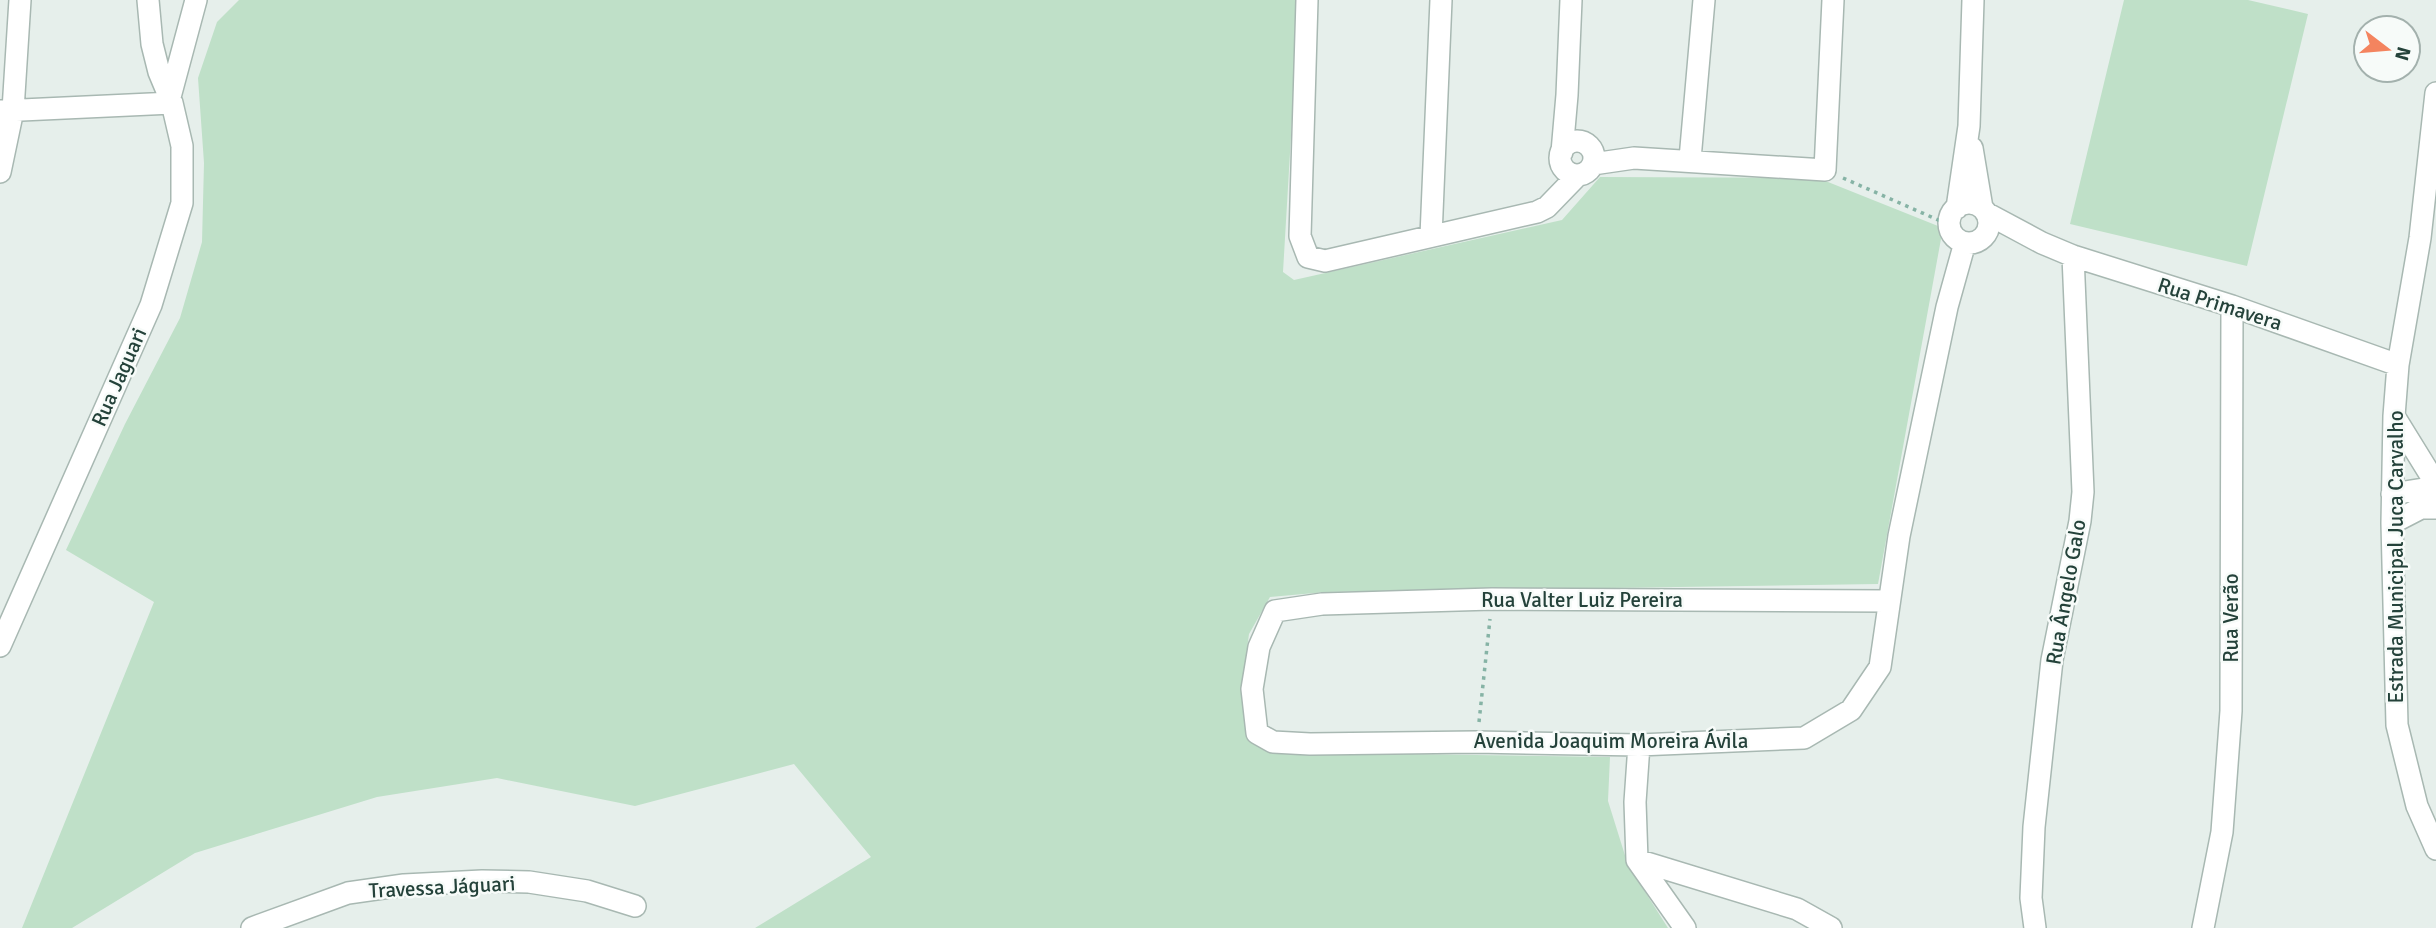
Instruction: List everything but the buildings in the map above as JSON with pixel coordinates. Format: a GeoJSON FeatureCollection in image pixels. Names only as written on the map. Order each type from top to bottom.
{"type":"FeatureCollection","features":[{"type":"Feature","properties":{"kind":"street"},"geometry":{"type":"LineString","coordinates":[[0,172],[20,0]]}},
{"type":"Feature","properties":{"kind":"street","name":"Rua Jaguari"},"geometry":{"type":"LineString","coordinates":[[0,646],[151,305],[182,203],[182,146],[171,100],[159,72],[152,44],[148,0]]}},
{"type":"Feature","properties":{"kind":"street","name":"Rua Jaguari"},"geometry":{"type":"LineString","coordinates":[[171,100],[196,0]]}},
{"type":"Feature","properties":{"kind":"street"},"geometry":{"type":"LineString","coordinates":[[1307,0],[1300,236],[1308,257],[1325,261],[1537,212],[1547,207],[1578,158],[1567,95],[1571,0]]}},
{"type":"Feature","properties":{"kind":"street"},"geometry":{"type":"LineString","coordinates":[[1432,236],[1441,0]]}},
{"type":"Feature","properties":{"kind":"street"},"geometry":{"type":"LineString","coordinates":[[1690,159],[1704,0]]}},
{"type":"Feature","properties":{"kind":"street"},"geometry":{"type":"LineString","coordinates":[[1578,158],[1690,159],[1825,170],[1833,0]]}},
{"type":"Feature","properties":{"kind":"street","name":"Avenida Joaquim Moreira Ávila"},"geometry":{"type":"LineString","coordinates":[[1275,611],[1258,647],[1252,689],[1257,733],[1273,742],[1476,741],[1639,745],[1804,738],[1852,710],[1880,667],[1899,536],[1941,334],[1964,247],[1962,228],[1973,0]]}},
{"type":"Feature","properties":{"kind":"street","name":"Estrada Municipal Juca Carvalho"},"geometry":{"type":"LineString","coordinates":[[2436,93],[2420,238],[2398,365],[2392,494],[2397,725],[2417,806],[2436,849]]}},
{"type":"Feature","properties":{"kind":"street"},"geometry":{"type":"LineString","coordinates":[[7,111],[171,100]]}},
{"type":"Feature","properties":{"kind":"street","name":"Avenida Joaquim Moreira Ávila"},"geometry":{"type":"LineString","coordinates":[[1962,228],[1988,227],[1969,125]]}},
{"type":"Feature","properties":{"kind":"street"},"geometry":{"type":"LineString","coordinates":[[1962,228],[1969,203],[1984,211]]}},
{"type":"Feature","properties":{"kind":"street","name":"Rua Primavera"},"geometry":{"type":"LineString","coordinates":[[1984,211],[2042,243],[2073,256],[2232,306],[2398,365]]}},
{"type":"Feature","properties":{"kind":"street","name":"Rua Primavera"},"geometry":{"type":"LineString","coordinates":[[1962,228],[2042,243]]}},
{"type":"Feature","properties":{"kind":"street","name":"Rua Ângelo Galo"},"geometry":{"type":"LineString","coordinates":[[2035,928],[2031,898],[2034,827],[2052,660],[2080,521],[2083,492],[2073,256]]}},
{"type":"Feature","properties":{"kind":"street","name":"Rua Verão"},"geometry":{"type":"LineString","coordinates":[[2203,928],[2222,832],[2231,711],[2232,306]]}},
{"type":"Feature","properties":{"kind":"street"},"geometry":{"type":"LineString","coordinates":[[2392,494],[2436,485],[2394,416]]}},
{"type":"Feature","properties":{"kind":"street"},"geometry":{"type":"LineString","coordinates":[[2392,523],[2421,508],[2436,508]]}},
{"type":"Feature","properties":{"kind":"street","name":"Rua Valter Luiz Pereira"},"geometry":{"type":"LineString","coordinates":[[1275,611],[1322,604],[1492,599],[1889,601]]}},
{"type":"Feature","properties":{"kind":"street"},"geometry":{"type":"LineString","coordinates":[[1639,745],[1635,802],[1637,860],[1685,928]]}},
{"type":"Feature","properties":{"kind":"street"},"geometry":{"type":"LineString","coordinates":[[1637,860],[1797,909],[1831,928]]}},
{"type":"Feature","properties":{"kind":"street","name":"Travessa Jáguari"},"geometry":{"type":"LineString","coordinates":[[252,928],[348,893],[404,885],[482,881],[529,882],[587,891],[635,906]]}},
{"type":"Feature","properties":{"kind":"path"},"geometry":{"type":"LineString","coordinates":[[1825,170],[1962,228]]}},
{"type":"Feature","properties":{"kind":"path"},"geometry":{"type":"LineString","coordinates":[[1476,741],[1492,599]]}},
{"type":"Feature","properties":{"kind":"green space"},"geometry":{"type":"Polygon","coordinates":[[[239,0],[1299,0],[1283,272],[1294,280],[1562,220],[1600,177],[1818,178],[1943,228],[1878,584],[1326,592],[1270,597],[1249,634],[1242,685],[1250,738],[1273,752],[1610,757],[1608,801],[1628,865],[1668,928],[755,928],[871,857],[794,764],[635,806],[497,778],[377,797],[195,853],[72,928],[22,928],[154,602],[66,550],[125,424],[180,318],[202,242],[204,163],[198,78],[217,22],[239,0]]]}},
{"type":"Feature","properties":{"kind":"green space"},"geometry":{"type":"Polygon","coordinates":[[[2124,0],[2248,0],[2308,14],[2247,266],[2070,224],[2124,0]]]}}]}
